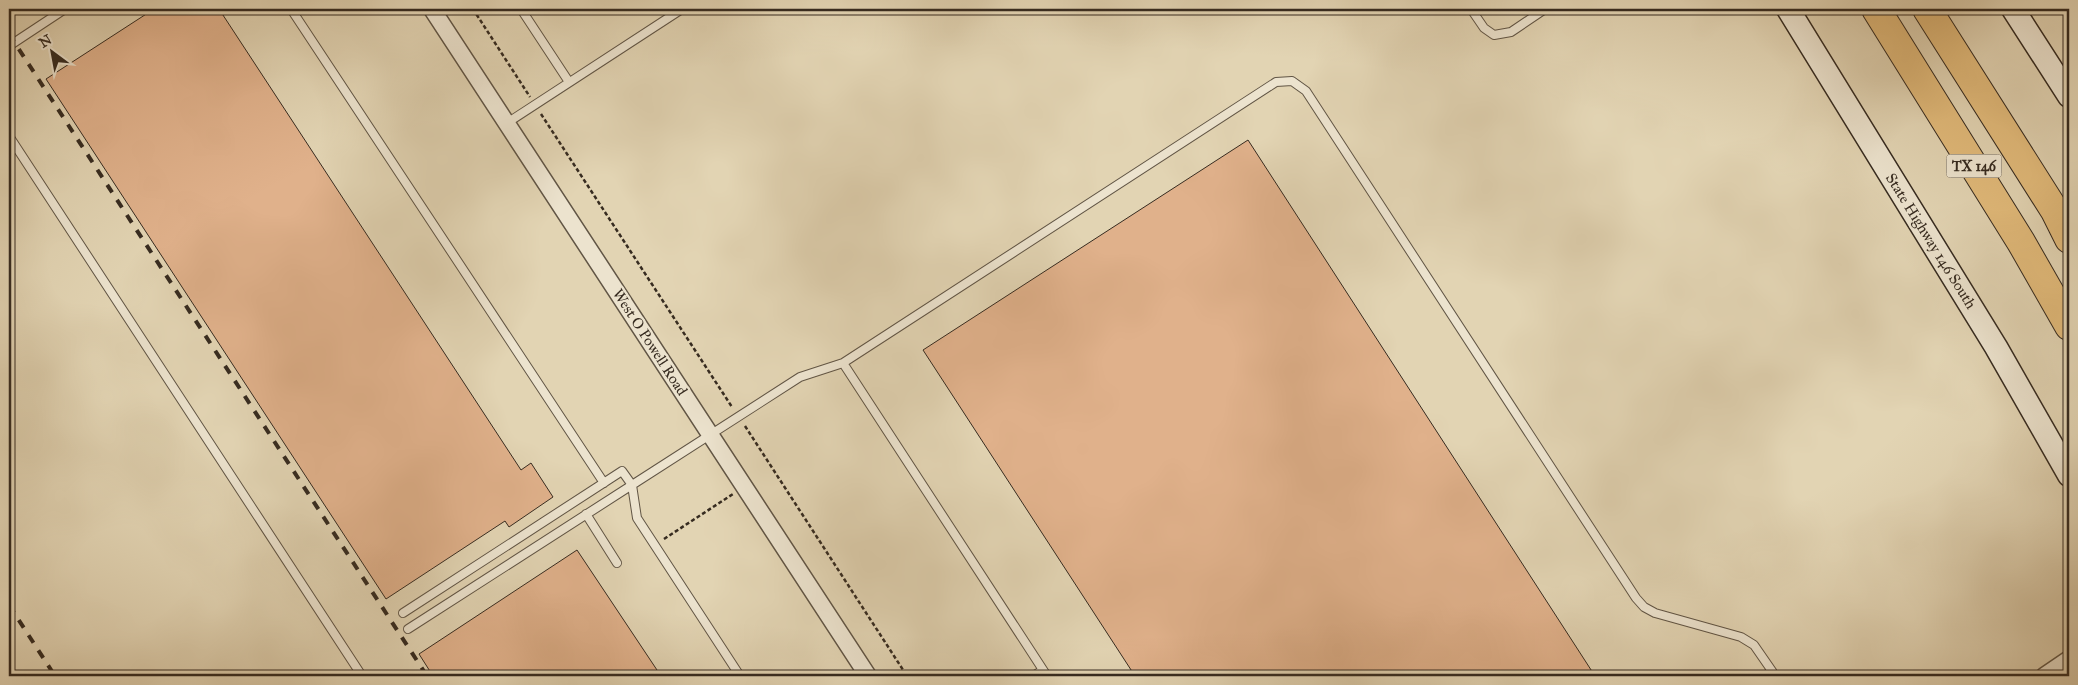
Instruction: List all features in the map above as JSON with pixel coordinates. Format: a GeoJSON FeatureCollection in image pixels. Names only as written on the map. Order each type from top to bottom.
{"type":"FeatureCollection","features":[{"type":"Feature","properties":{"kind":"highway","name":"TX 146"},"geometry":{"type":"LineString","coordinates":[[1876,9],[2021,242],[2069,326]]}},
{"type":"Feature","properties":{"kind":"highway","name":"TX 146"},"geometry":{"type":"LineString","coordinates":[[1927,9],[2054,211],[2069,239]]}},
{"type":"Feature","properties":{"kind":"main road","name":"State Highway 146 South"},"geometry":{"type":"LineString","coordinates":[[1788,9],[1996,347],[2069,475]]}},
{"type":"Feature","properties":{"kind":"main road"},"geometry":{"type":"LineString","coordinates":[[2013,9],[2069,96]]}},
{"type":"Feature","properties":{"kind":"street","name":"West O Powell Road"},"geometry":{"type":"LineString","coordinates":[[432,9],[868,676]]}},
{"type":"Feature","properties":{"kind":"street"},"geometry":{"type":"LineString","coordinates":[[2044,676],[2069,659]]}},
{"type":"Feature","properties":{"kind":"lane"},"geometry":{"type":"LineString","coordinates":[[9,46],[65,9]]}},
{"type":"Feature","properties":{"kind":"lane"},"geometry":{"type":"LineString","coordinates":[[291,9],[604,483]]}},
{"type":"Feature","properties":{"kind":"lane"},"geometry":{"type":"LineString","coordinates":[[522,9],[569,82]]}},
{"type":"Feature","properties":{"kind":"lane"},"geometry":{"type":"LineString","coordinates":[[507,123],[682,9]]}},
{"type":"Feature","properties":{"kind":"lane"},"geometry":{"type":"LineString","coordinates":[[1471,9],[1484,28],[1494,35],[1511,32],[1545,9]]}},
{"type":"Feature","properties":{"kind":"lane"},"geometry":{"type":"LineString","coordinates":[[408,629],[800,377],[843,363],[1276,82],[1292,81],[1306,91],[1636,598],[1644,607],[1655,613],[1741,637],[1754,645],[1773,674],[1764,676]]}},
{"type":"Feature","properties":{"kind":"lane"},"geometry":{"type":"LineString","coordinates":[[9,136],[362,676]]}},
{"type":"Feature","properties":{"kind":"lane"},"geometry":{"type":"LineString","coordinates":[[843,363],[1044,673],[1033,676]]}},
{"type":"Feature","properties":{"kind":"lane"},"geometry":{"type":"LineString","coordinates":[[403,613],[622,471],[632,486],[637,518],[740,676]]}},
{"type":"Feature","properties":{"kind":"lane"},"geometry":{"type":"LineString","coordinates":[[586,514],[617,563]]}},
{"type":"Feature","properties":{"kind":"path"},"geometry":{"type":"LineString","coordinates":[[473,9],[908,676]]}},
{"type":"Feature","properties":{"kind":"path"},"geometry":{"type":"LineString","coordinates":[[654,545],[744,487]]}},
{"type":"Feature","properties":{"kind":"building"},"geometry":{"type":"Polygon","coordinates":[[[154,9],[219,9],[521,470],[531,463],[553,497],[509,527],[505,521],[386,599],[46,79],[154,9]]]}},
{"type":"Feature","properties":{"kind":"building"},"geometry":{"type":"Polygon","coordinates":[[[1248,140],[1595,676],[1135,676],[923,350],[1248,140]]]}},
{"type":"Feature","properties":{"kind":"building"},"geometry":{"type":"Polygon","coordinates":[[[577,550],[661,676],[433,676],[419,654],[577,550]]]}},
{"type":"Feature","properties":{"kind":"railway"},"geometry":{"type":"LineString","coordinates":[[9,34],[427,676]]}},
{"type":"Feature","properties":{"kind":"railway"},"geometry":{"type":"LineString","coordinates":[[9,605],[55,676]]}}]}
